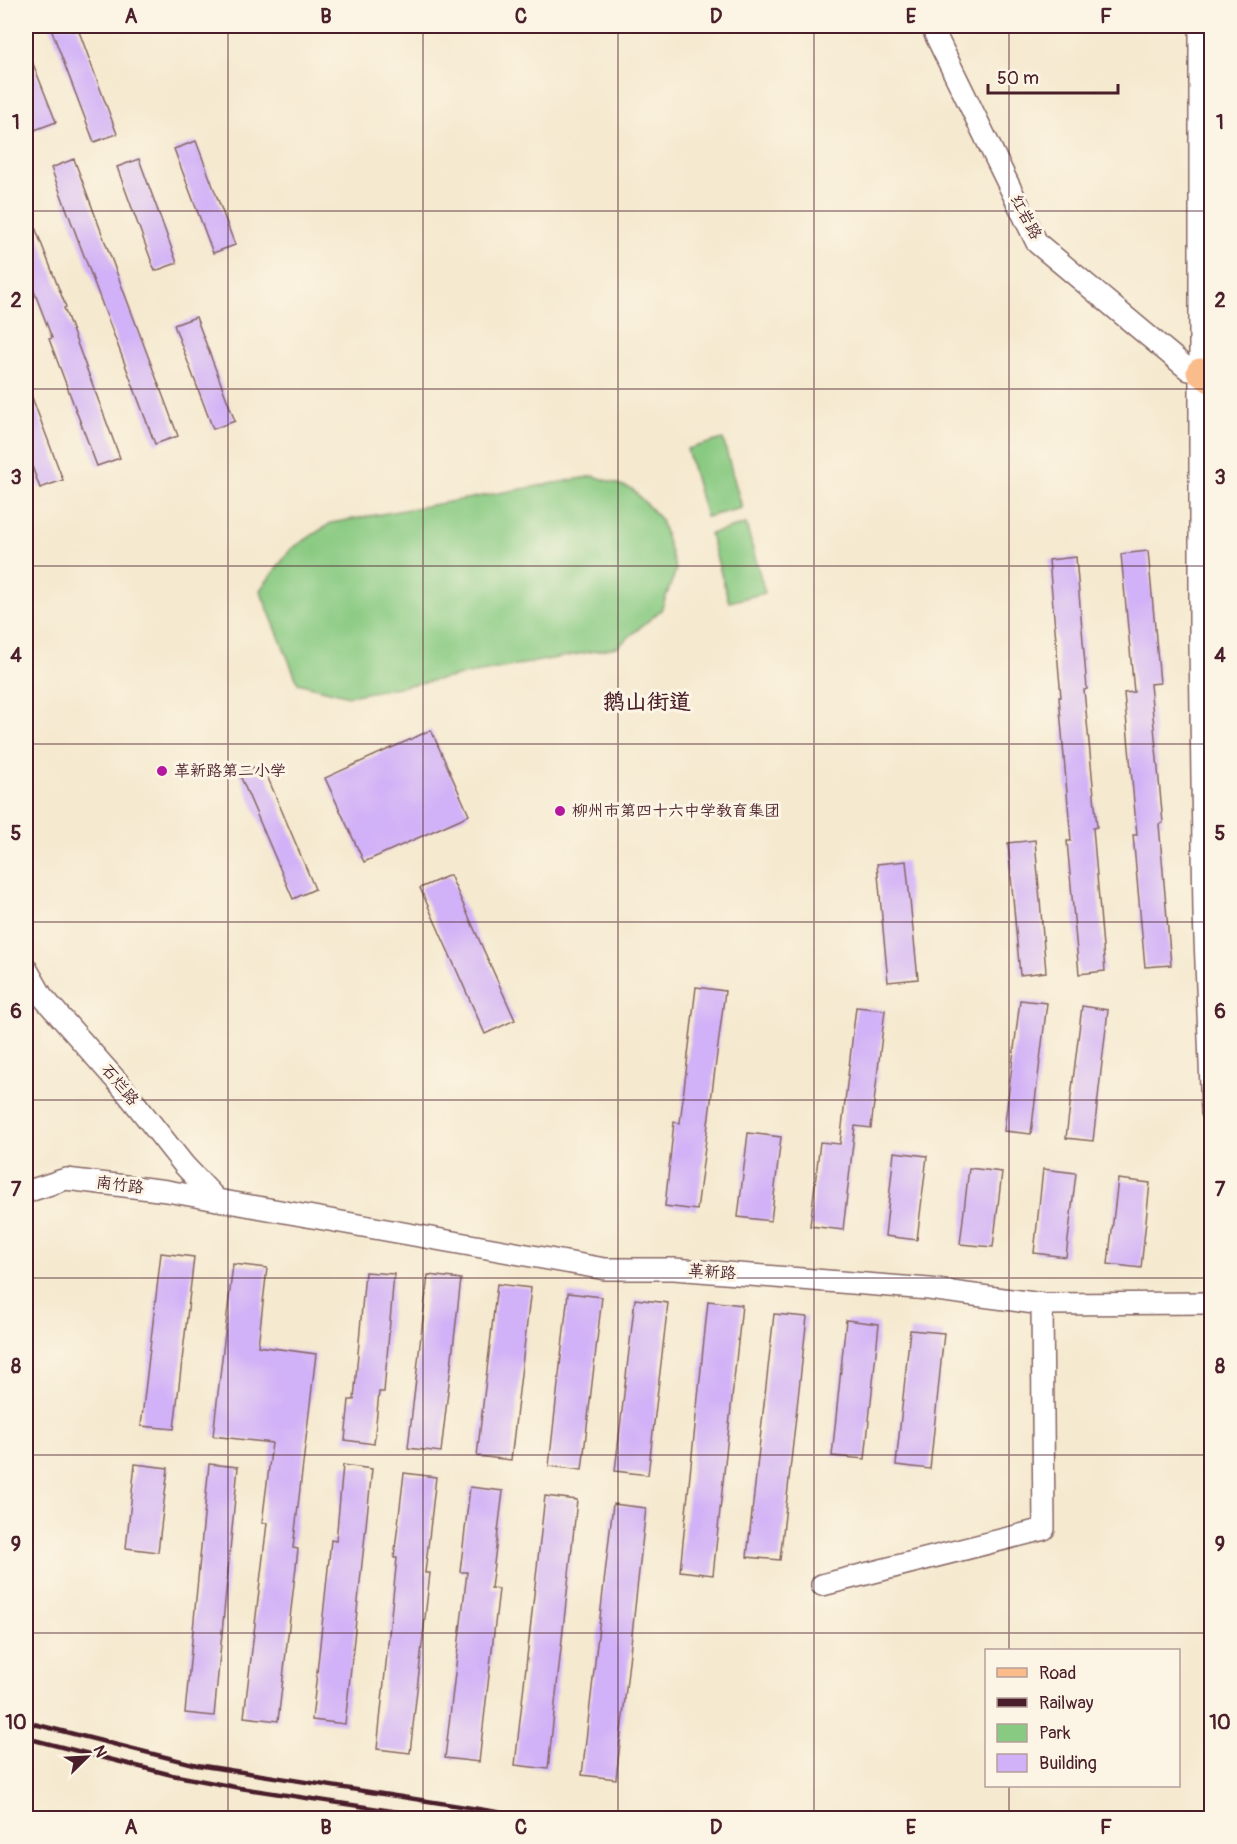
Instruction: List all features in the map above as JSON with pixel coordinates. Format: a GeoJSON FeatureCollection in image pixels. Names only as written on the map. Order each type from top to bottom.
{"type":"FeatureCollection","features":[{"type":"Feature","properties":{"kind":"street","name":"红岩路"},"geometry":{"type":"LineString","coordinates":[[934,26],[935,34],[1037,243],[1189,370],[1208,375]]}},
{"type":"Feature","properties":{"kind":"street"},"geometry":{"type":"LineString","coordinates":[[1200,26],[1199,67],[1208,375],[1200,666],[1204,913],[1212,1112]]}},
{"type":"Feature","properties":{"kind":"street","name":"石烂路"},"geometry":{"type":"LineString","coordinates":[[26,968],[42,996],[123,1088],[184,1165],[217,1200]]}},
{"type":"Feature","properties":{"kind":"street","name":"南竹路"},"geometry":{"type":"LineString","coordinates":[[26,1192],[66,1179],[167,1191],[217,1200]]}},
{"type":"Feature","properties":{"kind":"street","name":"革新路"},"geometry":{"type":"LineString","coordinates":[[217,1200],[604,1269],[674,1269],[929,1289],[1042,1304],[1212,1303]]}},
{"type":"Feature","properties":{"kind":"street"},"geometry":{"type":"LineString","coordinates":[[822,1585],[1044,1528],[1042,1304]]}},
{"type":"Feature","properties":{"kind":"green space"},"geometry":{"type":"Polygon","coordinates":[[[723,439],[742,508],[706,517],[687,449],[723,439]]]}},
{"type":"Feature","properties":{"kind":"green space"},"geometry":{"type":"Polygon","coordinates":[[[594,476],[632,489],[661,520],[676,570],[661,610],[617,647],[349,696],[298,683],[260,590],[291,549],[331,523],[594,476]]]}},
{"type":"Feature","properties":{"kind":"green space"},"geometry":{"type":"Polygon","coordinates":[[[746,524],[765,593],[729,602],[710,534],[746,524]]]}},
{"type":"Feature","properties":{"kind":"building"},"geometry":{"type":"Polygon","coordinates":[[[50,26],[77,26],[117,134],[94,142],[50,26]]]}},
{"type":"Feature","properties":{"kind":"building"},"geometry":{"type":"Polygon","coordinates":[[[26,46],[56,122],[32,131],[26,114],[26,46]]]}},
{"type":"Feature","properties":{"kind":"building"},"geometry":{"type":"Polygon","coordinates":[[[196,141],[235,245],[213,253],[174,149],[196,141]]]}},
{"type":"Feature","properties":{"kind":"building"},"geometry":{"type":"Polygon","coordinates":[[[74,159],[178,436],[155,444],[51,168],[74,159]]]}},
{"type":"Feature","properties":{"kind":"building"},"geometry":{"type":"Polygon","coordinates":[[[139,159],[177,263],[155,271],[117,167],[139,159]]]}},
{"type":"Feature","properties":{"kind":"building"},"geometry":{"type":"Polygon","coordinates":[[[26,204],[120,458],[97,466],[49,339],[52,338],[26,270],[26,204]]]}},
{"type":"Feature","properties":{"kind":"building"},"geometry":{"type":"Polygon","coordinates":[[[196,317],[235,421],[213,429],[174,325],[196,317]]]}},
{"type":"Feature","properties":{"kind":"building"},"geometry":{"type":"Polygon","coordinates":[[[27,384],[63,480],[40,488],[26,450],[27,384]]]}},
{"type":"Feature","properties":{"kind":"building"},"geometry":{"type":"Polygon","coordinates":[[[1148,551],[1160,683],[1150,684],[1163,823],[1159,824],[1171,965],[1145,967],[1133,835],[1137,835],[1124,693],[1134,692],[1121,554],[1148,551]]]}},
{"type":"Feature","properties":{"kind":"building"},"geometry":{"type":"Polygon","coordinates":[[[1076,557],[1087,689],[1084,690],[1097,827],[1093,828],[1105,971],[1079,974],[1067,841],[1071,841],[1049,560],[1076,557]]]}},
{"type":"Feature","properties":{"kind":"building"},"geometry":{"type":"Polygon","coordinates":[[[431,730],[469,815],[364,862],[325,778],[431,730]]]}},
{"type":"Feature","properties":{"kind":"building"},"geometry":{"type":"Polygon","coordinates":[[[262,764],[315,889],[293,899],[239,773],[262,764]]]}},
{"type":"Feature","properties":{"kind":"building"},"geometry":{"type":"Polygon","coordinates":[[[1035,840],[1046,972],[1020,975],[1008,843],[1035,840]]]}},
{"type":"Feature","properties":{"kind":"building"},"geometry":{"type":"Polygon","coordinates":[[[906,861],[918,979],[888,982],[877,864],[906,861]]]}},
{"type":"Feature","properties":{"kind":"building"},"geometry":{"type":"Polygon","coordinates":[[[450,875],[515,1020],[485,1034],[420,888],[450,875]]]}},
{"type":"Feature","properties":{"kind":"building"},"geometry":{"type":"Polygon","coordinates":[[[696,987],[725,991],[697,1210],[665,1206],[674,1122],[680,1123],[696,987]]]}},
{"type":"Feature","properties":{"kind":"building"},"geometry":{"type":"Polygon","coordinates":[[[1020,1000],[1047,1003],[1031,1134],[1004,1131],[1020,1000]]]}},
{"type":"Feature","properties":{"kind":"building"},"geometry":{"type":"Polygon","coordinates":[[[1082,1006],[1108,1010],[1093,1141],[1066,1138],[1082,1006]]]}},
{"type":"Feature","properties":{"kind":"building"},"geometry":{"type":"Polygon","coordinates":[[[856,1007],[885,1010],[871,1128],[855,1126],[843,1230],[810,1226],[820,1142],[840,1144],[856,1007]]]}},
{"type":"Feature","properties":{"kind":"building"},"geometry":{"type":"Polygon","coordinates":[[[748,1133],[781,1137],[771,1221],[738,1217],[748,1133]]]}},
{"type":"Feature","properties":{"kind":"building"},"geometry":{"type":"Polygon","coordinates":[[[894,1152],[927,1156],[917,1240],[885,1236],[894,1152]]]}},
{"type":"Feature","properties":{"kind":"building"},"geometry":{"type":"Polygon","coordinates":[[[969,1168],[1002,1172],[993,1247],[960,1244],[969,1168]]]}},
{"type":"Feature","properties":{"kind":"building"},"geometry":{"type":"Polygon","coordinates":[[[1043,1169],[1076,1173],[1066,1257],[1034,1253],[1043,1169]]]}},
{"type":"Feature","properties":{"kind":"building"},"geometry":{"type":"Polygon","coordinates":[[[1118,1179],[1150,1183],[1141,1268],[1108,1264],[1118,1179]]]}},
{"type":"Feature","properties":{"kind":"building"},"geometry":{"type":"Polygon","coordinates":[[[161,1253],[194,1257],[174,1429],[141,1426],[161,1253]]]}},
{"type":"Feature","properties":{"kind":"building"},"geometry":{"type":"Polygon","coordinates":[[[233,1264],[267,1268],[258,1346],[316,1354],[293,1548],[298,1549],[278,1721],[244,1717],[267,1523],[262,1523],[272,1443],[213,1436],[233,1264]]]}},
{"type":"Feature","properties":{"kind":"building"},"geometry":{"type":"Polygon","coordinates":[[[365,1272],[394,1274],[384,1392],[379,1392],[374,1444],[345,1440],[349,1400],[354,1400],[365,1272]]]}},
{"type":"Feature","properties":{"kind":"building"},"geometry":{"type":"Polygon","coordinates":[[[428,1275],[461,1279],[441,1452],[408,1448],[428,1275]]]}},
{"type":"Feature","properties":{"kind":"building"},"geometry":{"type":"Polygon","coordinates":[[[497,1284],[531,1288],[511,1460],[477,1456],[497,1284]]]}},
{"type":"Feature","properties":{"kind":"building"},"geometry":{"type":"Polygon","coordinates":[[[568,1293],[602,1297],[582,1470],[549,1466],[568,1293]]]}},
{"type":"Feature","properties":{"kind":"building"},"geometry":{"type":"Polygon","coordinates":[[[635,1299],[668,1303],[648,1475],[615,1471],[635,1299]]]}},
{"type":"Feature","properties":{"kind":"building"},"geometry":{"type":"Polygon","coordinates":[[[708,1301],[742,1305],[713,1575],[680,1571],[708,1301]]]}},
{"type":"Feature","properties":{"kind":"building"},"geometry":{"type":"Polygon","coordinates":[[[774,1314],[807,1317],[780,1560],[747,1557],[774,1314]]]}},
{"type":"Feature","properties":{"kind":"building"},"geometry":{"type":"Polygon","coordinates":[[[846,1320],[879,1324],[865,1459],[832,1456],[846,1320]]]}},
{"type":"Feature","properties":{"kind":"building"},"geometry":{"type":"Polygon","coordinates":[[[910,1330],[944,1333],[930,1469],[896,1465],[910,1330]]]}},
{"type":"Feature","properties":{"kind":"building"},"geometry":{"type":"Polygon","coordinates":[[[135,1464],[168,1468],[158,1552],[126,1548],[135,1464]]]}},
{"type":"Feature","properties":{"kind":"building"},"geometry":{"type":"Polygon","coordinates":[[[209,1464],[238,1467],[214,1716],[185,1713],[209,1464]]]}},
{"type":"Feature","properties":{"kind":"building"},"geometry":{"type":"Polygon","coordinates":[[[343,1465],[372,1469],[345,1724],[312,1720],[331,1540],[336,1541],[343,1465]]]}},
{"type":"Feature","properties":{"kind":"building"},"geometry":{"type":"Polygon","coordinates":[[[404,1473],[436,1477],[425,1573],[430,1573],[410,1753],[377,1749],[404,1473]]]}},
{"type":"Feature","properties":{"kind":"building"},"geometry":{"type":"Polygon","coordinates":[[[470,1487],[503,1491],[491,1588],[499,1589],[479,1762],[445,1758],[467,1572],[460,1572],[470,1487]]]}},
{"type":"Feature","properties":{"kind":"building"},"geometry":{"type":"Polygon","coordinates":[[[545,1496],[577,1500],[548,1769],[515,1765],[545,1496]]]}},
{"type":"Feature","properties":{"kind":"building"},"geometry":{"type":"Polygon","coordinates":[[[613,1504],[646,1508],[616,1779],[582,1775],[613,1504]]]}},
{"type":"Feature","properties":{"kind":"railway"},"geometry":{"type":"LineString","coordinates":[[26,1722],[197,1765],[536,1818]]}},
{"type":"Feature","properties":{"kind":"railway"},"geometry":{"type":"LineString","coordinates":[[26,1738],[172,1775],[240,1788],[438,1818]]}},
{"type":"Feature","properties":{"kind":"place","name":"革新路第二小学"},"geometry":{"type":"Point","coordinates":[162,771]}},
{"type":"Feature","properties":{"kind":"place","name":"柳州市第四十六中学教育集团"},"geometry":{"type":"Point","coordinates":[560,811]}},
{"type":"Feature","properties":{"kind":"district","name":"鹅山街道"},"geometry":{"type":"Point","coordinates":[647,702]}}]}
